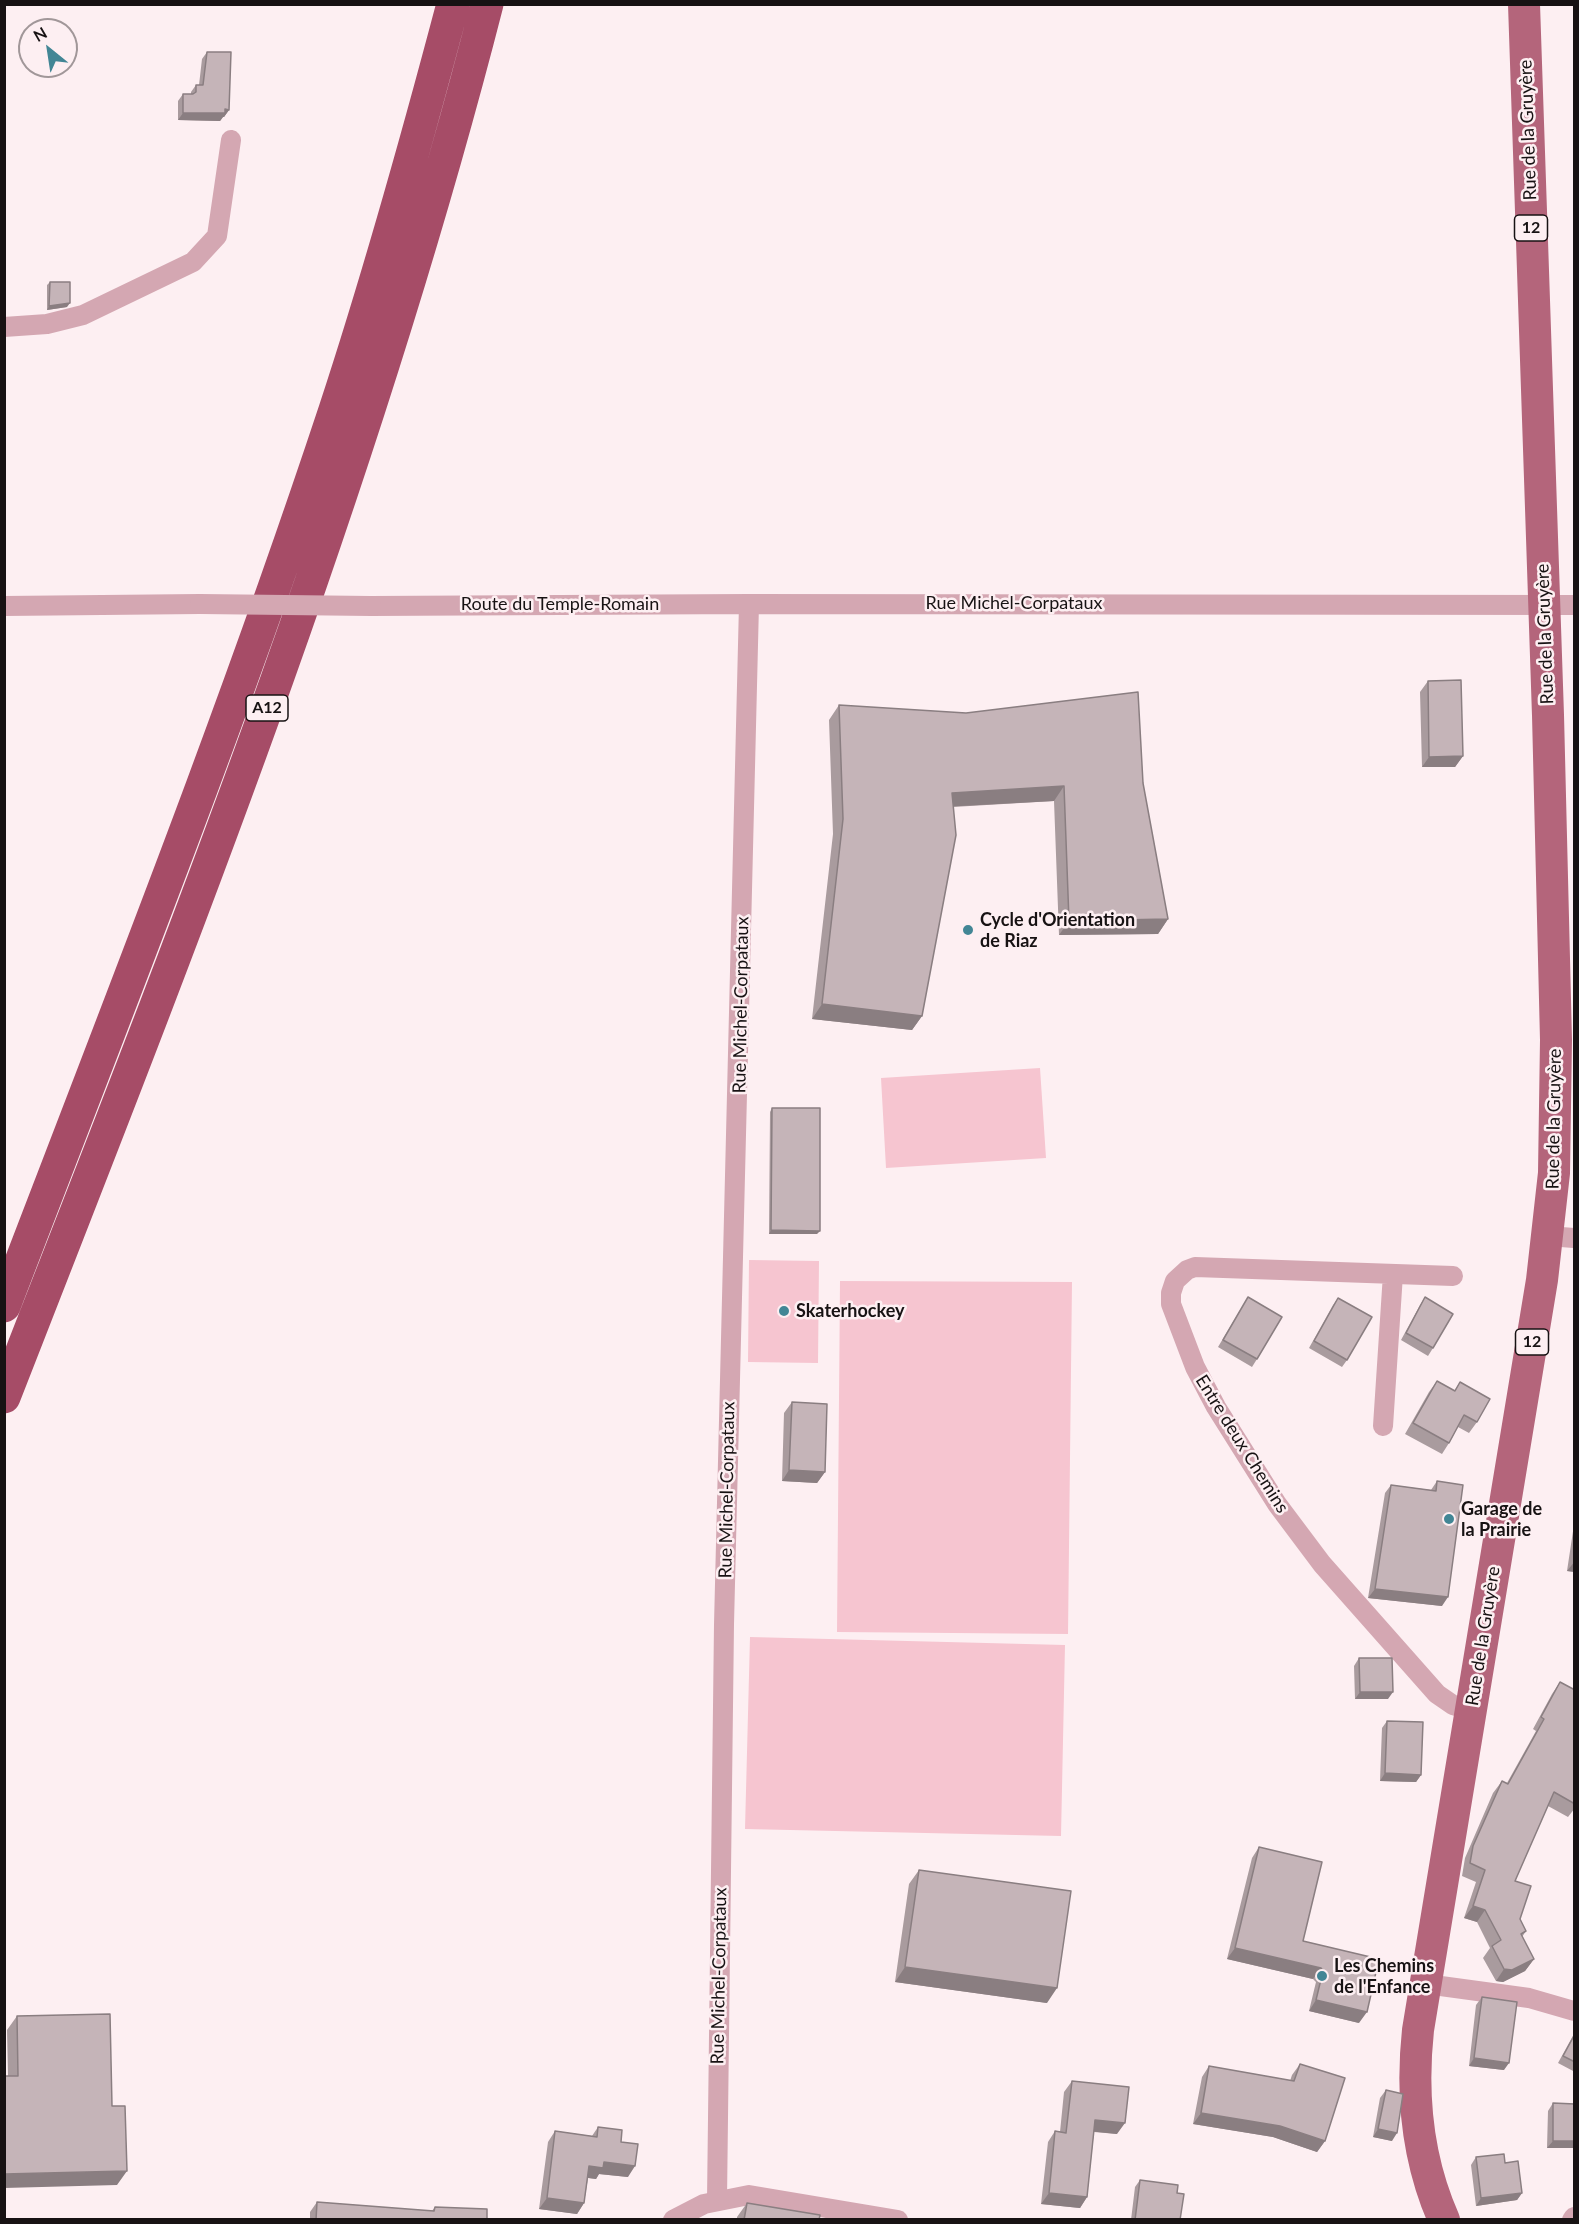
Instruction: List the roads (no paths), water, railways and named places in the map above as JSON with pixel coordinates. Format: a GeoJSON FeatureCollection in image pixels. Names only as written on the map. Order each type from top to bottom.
{"type":"FeatureCollection","features":[{"type":"Feature","properties":{"kind":"highway","name":"A12"},"geometry":{"type":"LineString","coordinates":[[4,1306],[199,797],[273,592],[368,306],[453,4]]}},
{"type":"Feature","properties":{"kind":"highway","name":"A12"},"geometry":{"type":"LineString","coordinates":[[4,1397],[226,821],[305,603],[399,318],[487,4]]}},
{"type":"Feature","properties":{"kind":"main road","name":"Rue de la Gruyère"},"geometry":{"type":"LineString","coordinates":[[1444,2220],[1424,2162],[1416,2104],[1416,2049],[1471,1710],[1561,1237],[1554,1173],[1556,1040],[1524,4]]}},
{"type":"Feature","properties":{"kind":"street"},"geometry":{"type":"LineString","coordinates":[[4,327],[47,324],[84,315],[193,262],[217,236],[231,140]]}},
{"type":"Feature","properties":{"kind":"street","name":"Rue Michel-Corpataux"},"geometry":{"type":"LineString","coordinates":[[717,2200],[724,1600],[749,604],[1575,605]]}},
{"type":"Feature","properties":{"kind":"street","name":"Route du Temple-Romain"},"geometry":{"type":"LineString","coordinates":[[4,606],[749,604]]}},
{"type":"Feature","properties":{"kind":"street","name":"Entre deux Chemins"},"geometry":{"type":"LineString","coordinates":[[1453,1276],[1195,1267],[1187,1270],[1175,1281],[1171,1293],[1172,1304],[1195,1367],[1216,1407],[1277,1504],[1322,1564],[1437,1694],[1453,1705],[1471,1710]]}},
{"type":"Feature","properties":{"kind":"street"},"geometry":{"type":"LineString","coordinates":[[1383,1426],[1393,1274]]}},
{"type":"Feature","properties":{"kind":"street"},"geometry":{"type":"LineString","coordinates":[[1426,1984],[1529,1998],[1575,2012]]}},
{"type":"Feature","properties":{"kind":"street"},"geometry":{"type":"LineString","coordinates":[[673,2220],[704,2204],[749,2195],[898,2220]]}},
{"type":"Feature","properties":{"kind":"place","name":"Cycle d'Orientation de Riaz"},"geometry":{"type":"Point","coordinates":[968,930]}},
{"type":"Feature","properties":{"kind":"place","name":"Skaterhockey"},"geometry":{"type":"Point","coordinates":[784,1311]}},
{"type":"Feature","properties":{"kind":"place","name":"Garage de la Prairie"},"geometry":{"type":"Point","coordinates":[1449,1519]}},
{"type":"Feature","properties":{"kind":"place","name":"Les Chemins de l'Enfance"},"geometry":{"type":"Point","coordinates":[1322,1976]}}]}
